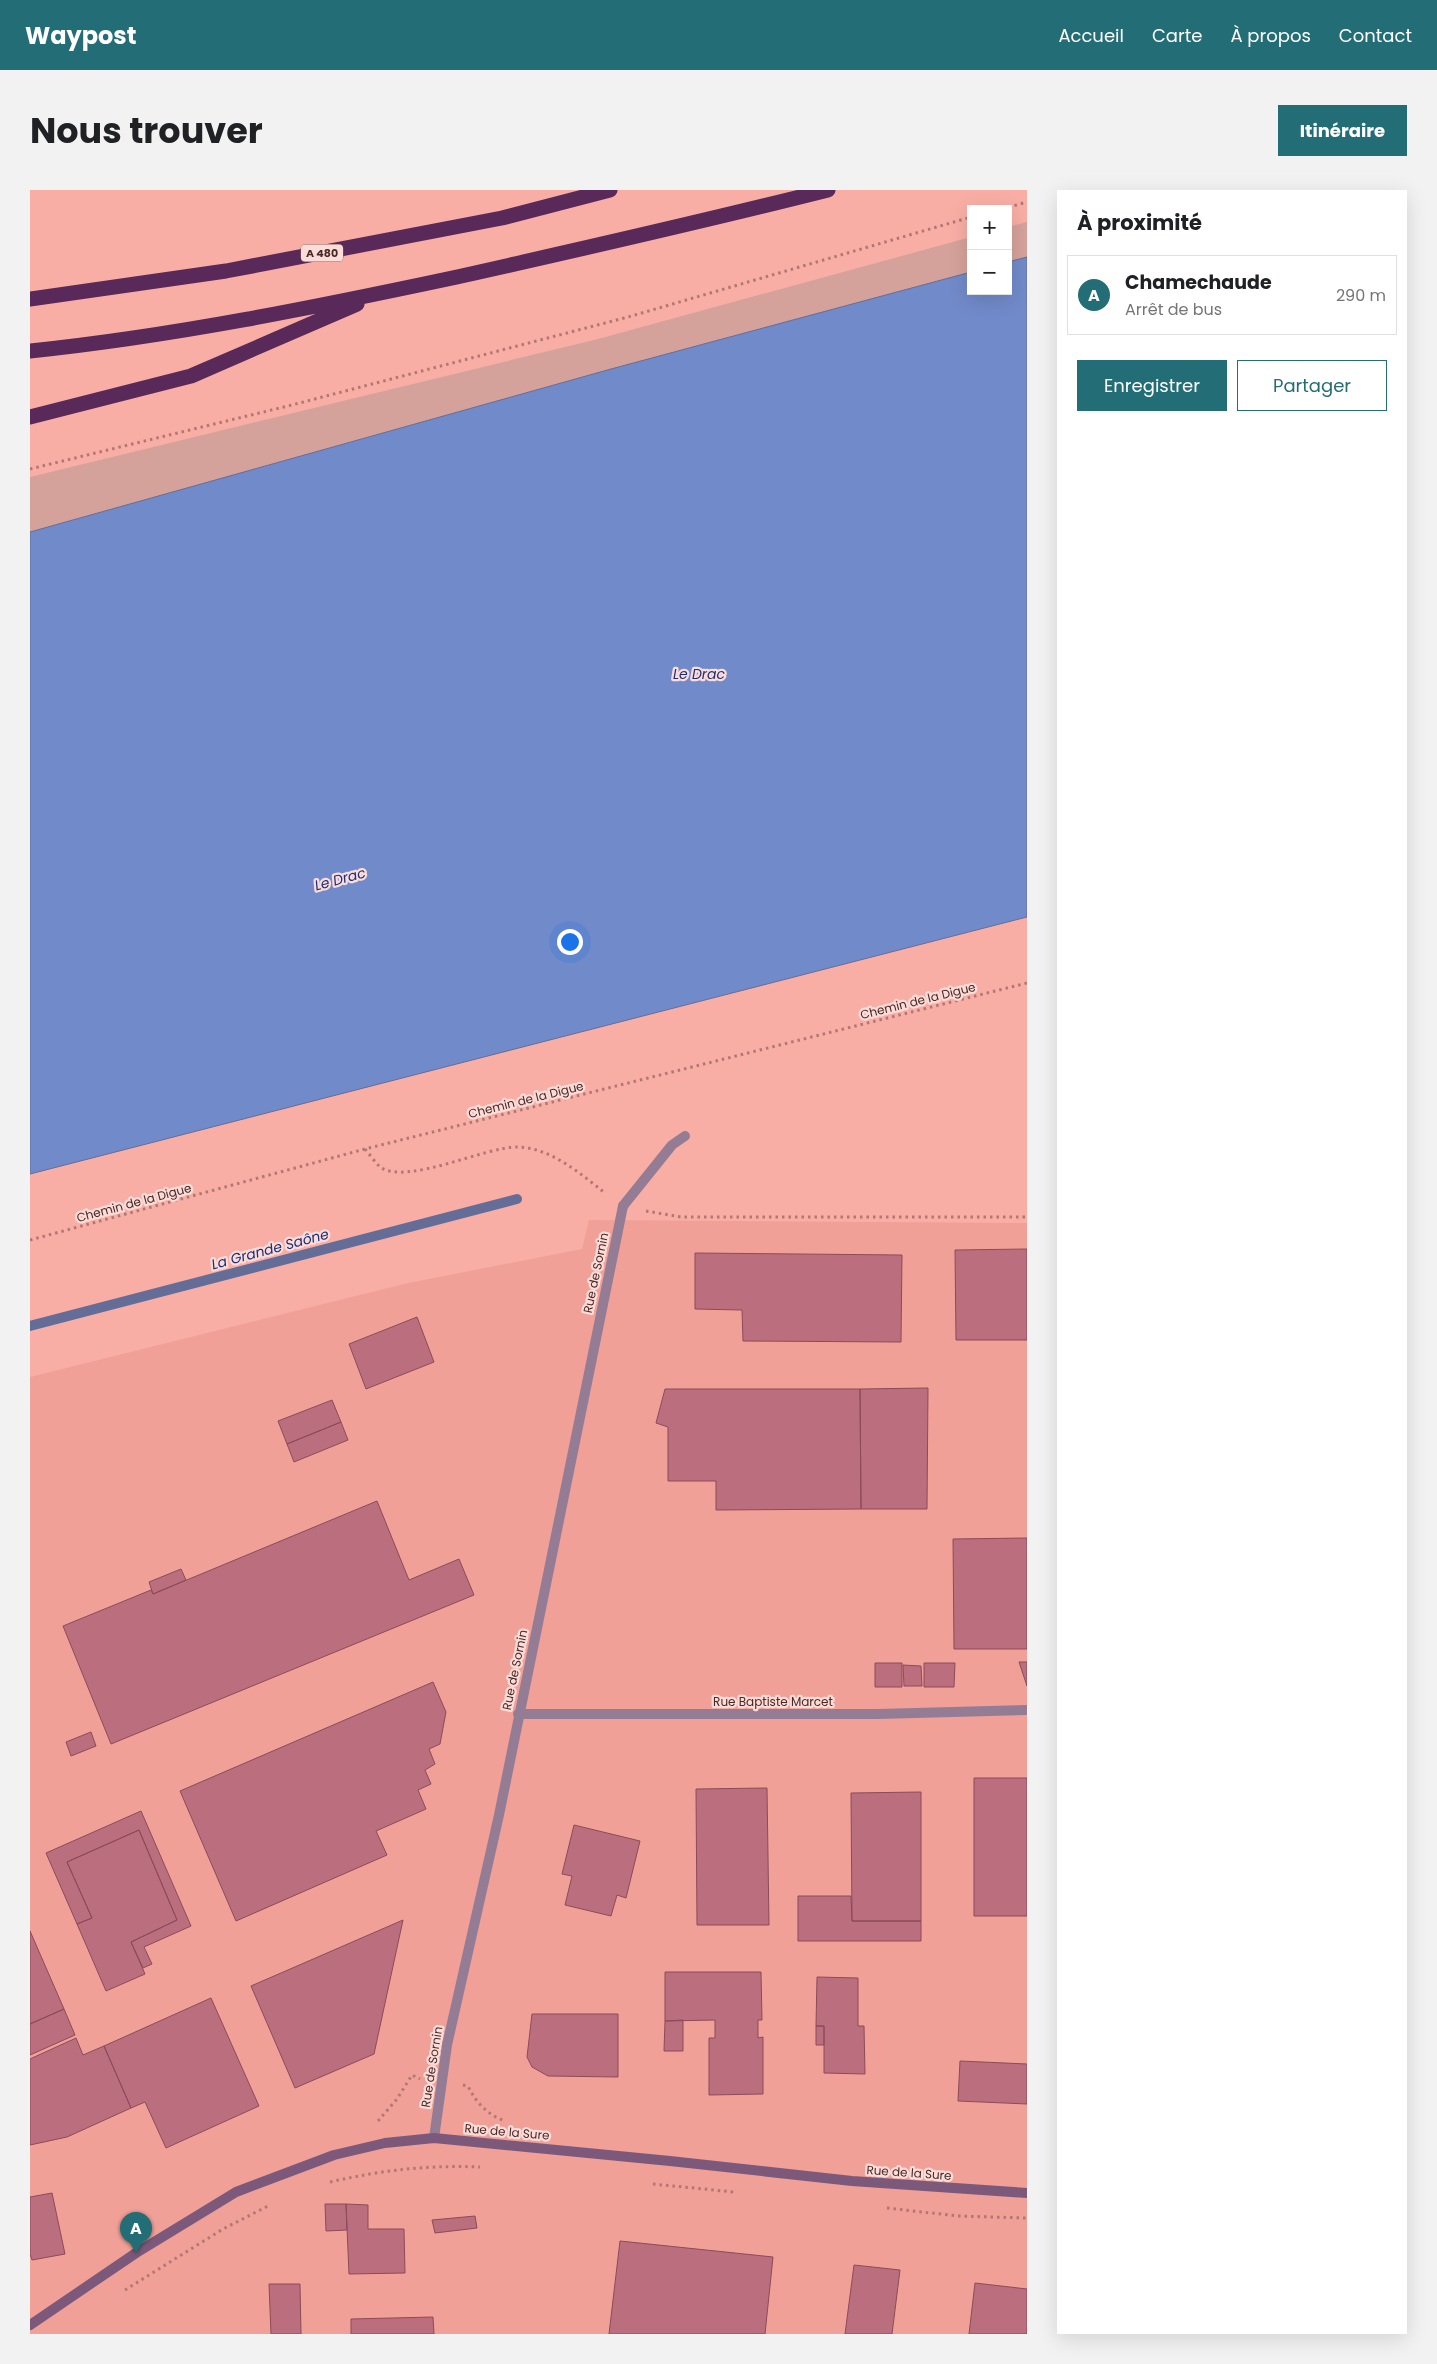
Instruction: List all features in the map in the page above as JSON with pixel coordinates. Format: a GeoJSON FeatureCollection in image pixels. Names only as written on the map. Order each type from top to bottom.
{"type":"FeatureCollection","features":[{"type":"Feature","properties":{"kind":"highway","name":"A 480"},"geometry":{"type":"LineString","coordinates":[[30,299],[226,271],[502,218],[610,190]]}},
{"type":"Feature","properties":{"kind":"highway"},"geometry":{"type":"LineString","coordinates":[[30,351],[152,335],[383,293],[663,232],[828,190]]}},
{"type":"Feature","properties":{"kind":"highway"},"geometry":{"type":"LineString","coordinates":[[30,416],[191,376],[383,293]]}},
{"type":"Feature","properties":{"kind":"street"},"geometry":{"type":"LineString","coordinates":[[623,1206],[672,1145],[685,1136]]}},
{"type":"Feature","properties":{"kind":"street","name":"Rue de Sornin"},"geometry":{"type":"LineString","coordinates":[[434,2138],[447,2045],[499,1815],[518,1714],[623,1206]]}},
{"type":"Feature","properties":{"kind":"street","name":"Rue Baptiste Marcet"},"geometry":{"type":"LineString","coordinates":[[518,1714],[868,1714],[1027,1710]]}},
{"type":"Feature","properties":{"kind":"street","name":"Rue de la Sure"},"geometry":{"type":"LineString","coordinates":[[30,2325],[136,2253],[236,2192],[334,2154],[385,2143],[434,2138],[670,2161],[852,2182],[1027,2193]]}},
{"type":"Feature","properties":{"kind":"path"},"geometry":{"type":"LineString","coordinates":[[1012,206],[1027,202]]}},
{"type":"Feature","properties":{"kind":"path"},"geometry":{"type":"LineString","coordinates":[[30,469],[288,406],[628,317],[967,218]]}},
{"type":"Feature","properties":{"kind":"path","name":"Chemin de la Digue"},"geometry":{"type":"LineString","coordinates":[[30,1240],[365,1149],[1027,982]]}},
{"type":"Feature","properties":{"kind":"path"},"geometry":{"type":"LineString","coordinates":[[365,1149],[381,1168],[406,1173],[518,1147],[548,1155],[579,1173],[623,1206],[681,1217],[1027,1217]]}},
{"type":"Feature","properties":{"kind":"path"},"geometry":{"type":"LineString","coordinates":[[321,2184],[382,2171],[434,2166],[482,2167]]}},
{"type":"Feature","properties":{"kind":"path"},"geometry":{"type":"LineString","coordinates":[[649,2183],[744,2194]]}},
{"type":"Feature","properties":{"kind":"path"},"geometry":{"type":"LineString","coordinates":[[120,2293],[223,2228],[270,2205]]}},
{"type":"Feature","properties":{"kind":"path"},"geometry":{"type":"LineString","coordinates":[[883,2207],[958,2216],[1027,2218]]}},
{"type":"Feature","properties":{"kind":"shaded area"},"geometry":{"type":"Polygon","coordinates":[[[1027,222],[1027,257],[1012,261],[1012,250],[1012,226],[1027,222]]]}},
{"type":"Feature","properties":{"kind":"shaded area"},"geometry":{"type":"Polygon","coordinates":[[[967,238],[967,273],[611,369],[30,532],[30,477],[598,339],[967,238]]]}},
{"type":"Feature","properties":{"kind":"shaded area"},"geometry":{"type":"Polygon","coordinates":[[[589,1220],[1027,1223],[1027,2334],[30,2334],[30,1377],[408,1283],[582,1249],[589,1220]]]}},
{"type":"Feature","properties":{"kind":"water","name":"Le Drac"},"geometry":{"type":"Polygon","coordinates":[[[1027,257],[1027,917],[30,1174],[30,532],[611,369],[967,273],[967,295],[1012,295],[1012,261],[1027,257]]]}},
{"type":"Feature","properties":{"kind":"building"},"geometry":{"type":"Polygon","coordinates":[[[1027,1249],[1027,1340],[956,1340],[955,1250],[1027,1249]]]}},
{"type":"Feature","properties":{"kind":"building"},"geometry":{"type":"Polygon","coordinates":[[[695,1253],[902,1255],[901,1342],[743,1341],[742,1310],[695,1309],[695,1253]]]}},
{"type":"Feature","properties":{"kind":"building"},"geometry":{"type":"Polygon","coordinates":[[[417,1317],[434,1362],[366,1389],[349,1344],[417,1317]]]}},
{"type":"Feature","properties":{"kind":"building"},"geometry":{"type":"Polygon","coordinates":[[[928,1388],[927,1509],[861,1509],[860,1389],[928,1388]]]}},
{"type":"Feature","properties":{"kind":"building"},"geometry":{"type":"Polygon","coordinates":[[[665,1389],[860,1389],[861,1509],[716,1510],[716,1481],[668,1481],[668,1427],[656,1423],[665,1389]]]}},
{"type":"Feature","properties":{"kind":"building"},"geometry":{"type":"Polygon","coordinates":[[[332,1400],[341,1422],[287,1444],[278,1421],[332,1400]]]}},
{"type":"Feature","properties":{"kind":"building"},"geometry":{"type":"Polygon","coordinates":[[[341,1422],[348,1440],[294,1462],[287,1444],[341,1422]]]}},
{"type":"Feature","properties":{"kind":"building"},"geometry":{"type":"Polygon","coordinates":[[[377,1501],[409,1580],[459,1559],[474,1595],[111,1744],[63,1626],[151,1590],[153,1594],[377,1501]]]}},
{"type":"Feature","properties":{"kind":"building"},"geometry":{"type":"Polygon","coordinates":[[[1027,1538],[1027,1649],[954,1649],[953,1539],[1027,1538]]]}},
{"type":"Feature","properties":{"kind":"building"},"geometry":{"type":"Polygon","coordinates":[[[181,1569],[186,1580],[153,1594],[149,1582],[181,1569]]]}},
{"type":"Feature","properties":{"kind":"building"},"geometry":{"type":"Polygon","coordinates":[[[1019,1662],[1027,1662],[1027,1686],[1019,1662]]]}},
{"type":"Feature","properties":{"kind":"building"},"geometry":{"type":"Polygon","coordinates":[[[875,1663],[902,1663],[902,1687],[875,1687],[875,1663]]]}},
{"type":"Feature","properties":{"kind":"building"},"geometry":{"type":"Polygon","coordinates":[[[924,1663],[955,1663],[954,1687],[924,1687],[924,1663]]]}},
{"type":"Feature","properties":{"kind":"building"},"geometry":{"type":"Polygon","coordinates":[[[903,1665],[921,1666],[922,1686],[904,1686],[903,1665]]]}},
{"type":"Feature","properties":{"kind":"building"},"geometry":{"type":"Polygon","coordinates":[[[433,1682],[446,1712],[440,1744],[429,1749],[435,1764],[425,1770],[431,1784],[418,1790],[426,1809],[376,1831],[387,1855],[236,1921],[180,1791],[433,1682]]]}},
{"type":"Feature","properties":{"kind":"building"},"geometry":{"type":"Polygon","coordinates":[[[91,1732],[96,1746],[71,1756],[66,1742],[91,1732]]]}},
{"type":"Feature","properties":{"kind":"building"},"geometry":{"type":"Polygon","coordinates":[[[974,1778],[1027,1778],[1027,1916],[974,1916],[974,1778]]]}},
{"type":"Feature","properties":{"kind":"building"},"geometry":{"type":"Polygon","coordinates":[[[767,1788],[769,1925],[697,1925],[696,1789],[767,1788]]]}},
{"type":"Feature","properties":{"kind":"building"},"geometry":{"type":"Polygon","coordinates":[[[921,1792],[921,1921],[852,1921],[851,1793],[921,1792]]]}},
{"type":"Feature","properties":{"kind":"building"},"geometry":{"type":"Polygon","coordinates":[[[141,1811],[191,1926],[144,1947],[152,1964],[143,1968],[131,1942],[177,1920],[139,1830],[67,1862],[92,1918],[77,1924],[46,1853],[141,1811]]]}},
{"type":"Feature","properties":{"kind":"building"},"geometry":{"type":"Polygon","coordinates":[[[574,1825],[640,1841],[626,1898],[617,1895],[611,1916],[565,1905],[572,1876],[562,1874],[574,1825]]]}},
{"type":"Feature","properties":{"kind":"building"},"geometry":{"type":"Polygon","coordinates":[[[139,1830],[177,1920],[131,1942],[145,1974],[106,1991],[77,1924],[92,1918],[67,1862],[139,1830]]]}},
{"type":"Feature","properties":{"kind":"building"},"geometry":{"type":"Polygon","coordinates":[[[798,1896],[851,1896],[852,1921],[921,1921],[921,1941],[798,1941],[798,1896]]]}},
{"type":"Feature","properties":{"kind":"building"},"geometry":{"type":"Polygon","coordinates":[[[403,1920],[374,2054],[295,2088],[251,1986],[403,1920]]]}},
{"type":"Feature","properties":{"kind":"building"},"geometry":{"type":"Polygon","coordinates":[[[30,1931],[64,2009],[30,2024],[30,1931]]]}},
{"type":"Feature","properties":{"kind":"building"},"geometry":{"type":"Polygon","coordinates":[[[665,1972],[761,1972],[762,2020],[758,2020],[758,2038],[763,2037],[763,2094],[709,2095],[709,2038],[715,2038],[715,2020],[665,2021],[665,1972]]]}},
{"type":"Feature","properties":{"kind":"building"},"geometry":{"type":"Polygon","coordinates":[[[817,1977],[858,1978],[858,2026],[864,2026],[865,2074],[824,2073],[824,2026],[816,2026],[817,1977]]]}},
{"type":"Feature","properties":{"kind":"building"},"geometry":{"type":"Polygon","coordinates":[[[211,1998],[259,2106],[166,2148],[145,2102],[131,2108],[104,2046],[211,1998]]]}},
{"type":"Feature","properties":{"kind":"building"},"geometry":{"type":"Polygon","coordinates":[[[64,2009],[75,2035],[30,2055],[30,2024],[64,2009]]]}},
{"type":"Feature","properties":{"kind":"building"},"geometry":{"type":"Polygon","coordinates":[[[532,2014],[618,2014],[618,2077],[548,2076],[532,2067],[527,2057],[532,2014]]]}},
{"type":"Feature","properties":{"kind":"building"},"geometry":{"type":"Polygon","coordinates":[[[683,2020],[683,2051],[664,2051],[665,2021],[683,2020]]]}},
{"type":"Feature","properties":{"kind":"building"},"geometry":{"type":"Polygon","coordinates":[[[816,2026],[824,2026],[824,2045],[816,2045],[816,2026]]]}},
{"type":"Feature","properties":{"kind":"building"},"geometry":{"type":"Polygon","coordinates":[[[76,2038],[83,2055],[104,2046],[131,2108],[67,2137],[30,2145],[30,2059],[76,2038]]]}},
{"type":"Feature","properties":{"kind":"building"},"geometry":{"type":"Polygon","coordinates":[[[960,2061],[1027,2064],[1027,2104],[958,2101],[960,2061]]]}},
{"type":"Feature","properties":{"kind":"building"},"geometry":{"type":"Polygon","coordinates":[[[52,2193],[65,2254],[32,2260],[30,2254],[30,2197],[52,2193]]]}},
{"type":"Feature","properties":{"kind":"building"},"geometry":{"type":"Polygon","coordinates":[[[325,2204],[346,2204],[347,2230],[326,2231],[325,2204]]]}},
{"type":"Feature","properties":{"kind":"building"},"geometry":{"type":"Polygon","coordinates":[[[346,2204],[368,2205],[368,2229],[404,2229],[405,2273],[349,2274],[346,2204]]]}},
{"type":"Feature","properties":{"kind":"building"},"geometry":{"type":"Polygon","coordinates":[[[475,2216],[477,2228],[435,2233],[432,2220],[475,2216]]]}},
{"type":"Feature","properties":{"kind":"building"},"geometry":{"type":"Polygon","coordinates":[[[620,2241],[773,2257],[765,2334],[609,2334],[620,2241]]]}},
{"type":"Feature","properties":{"kind":"building"},"geometry":{"type":"Polygon","coordinates":[[[854,2265],[900,2270],[892,2334],[845,2334],[854,2265]]]}},
{"type":"Feature","properties":{"kind":"building"},"geometry":{"type":"Polygon","coordinates":[[[975,2283],[1027,2289],[1027,2334],[969,2334],[975,2283]]]}},
{"type":"Feature","properties":{"kind":"building"},"geometry":{"type":"Polygon","coordinates":[[[269,2284],[300,2284],[301,2334],[271,2334],[269,2284]]]}},
{"type":"Feature","properties":{"kind":"building"},"geometry":{"type":"Polygon","coordinates":[[[433,2317],[434,2334],[351,2334],[351,2319],[433,2317]]]}},
{"type":"Feature","properties":{"kind":"waterway","name":"La Grande Saône"},"geometry":{"type":"LineString","coordinates":[[30,1326],[517,1199]]}},
{"type":"Feature","properties":{"kind":"place","name":"Chamechaude"},"geometry":{"type":"Point","coordinates":[136,2253]}}]}
